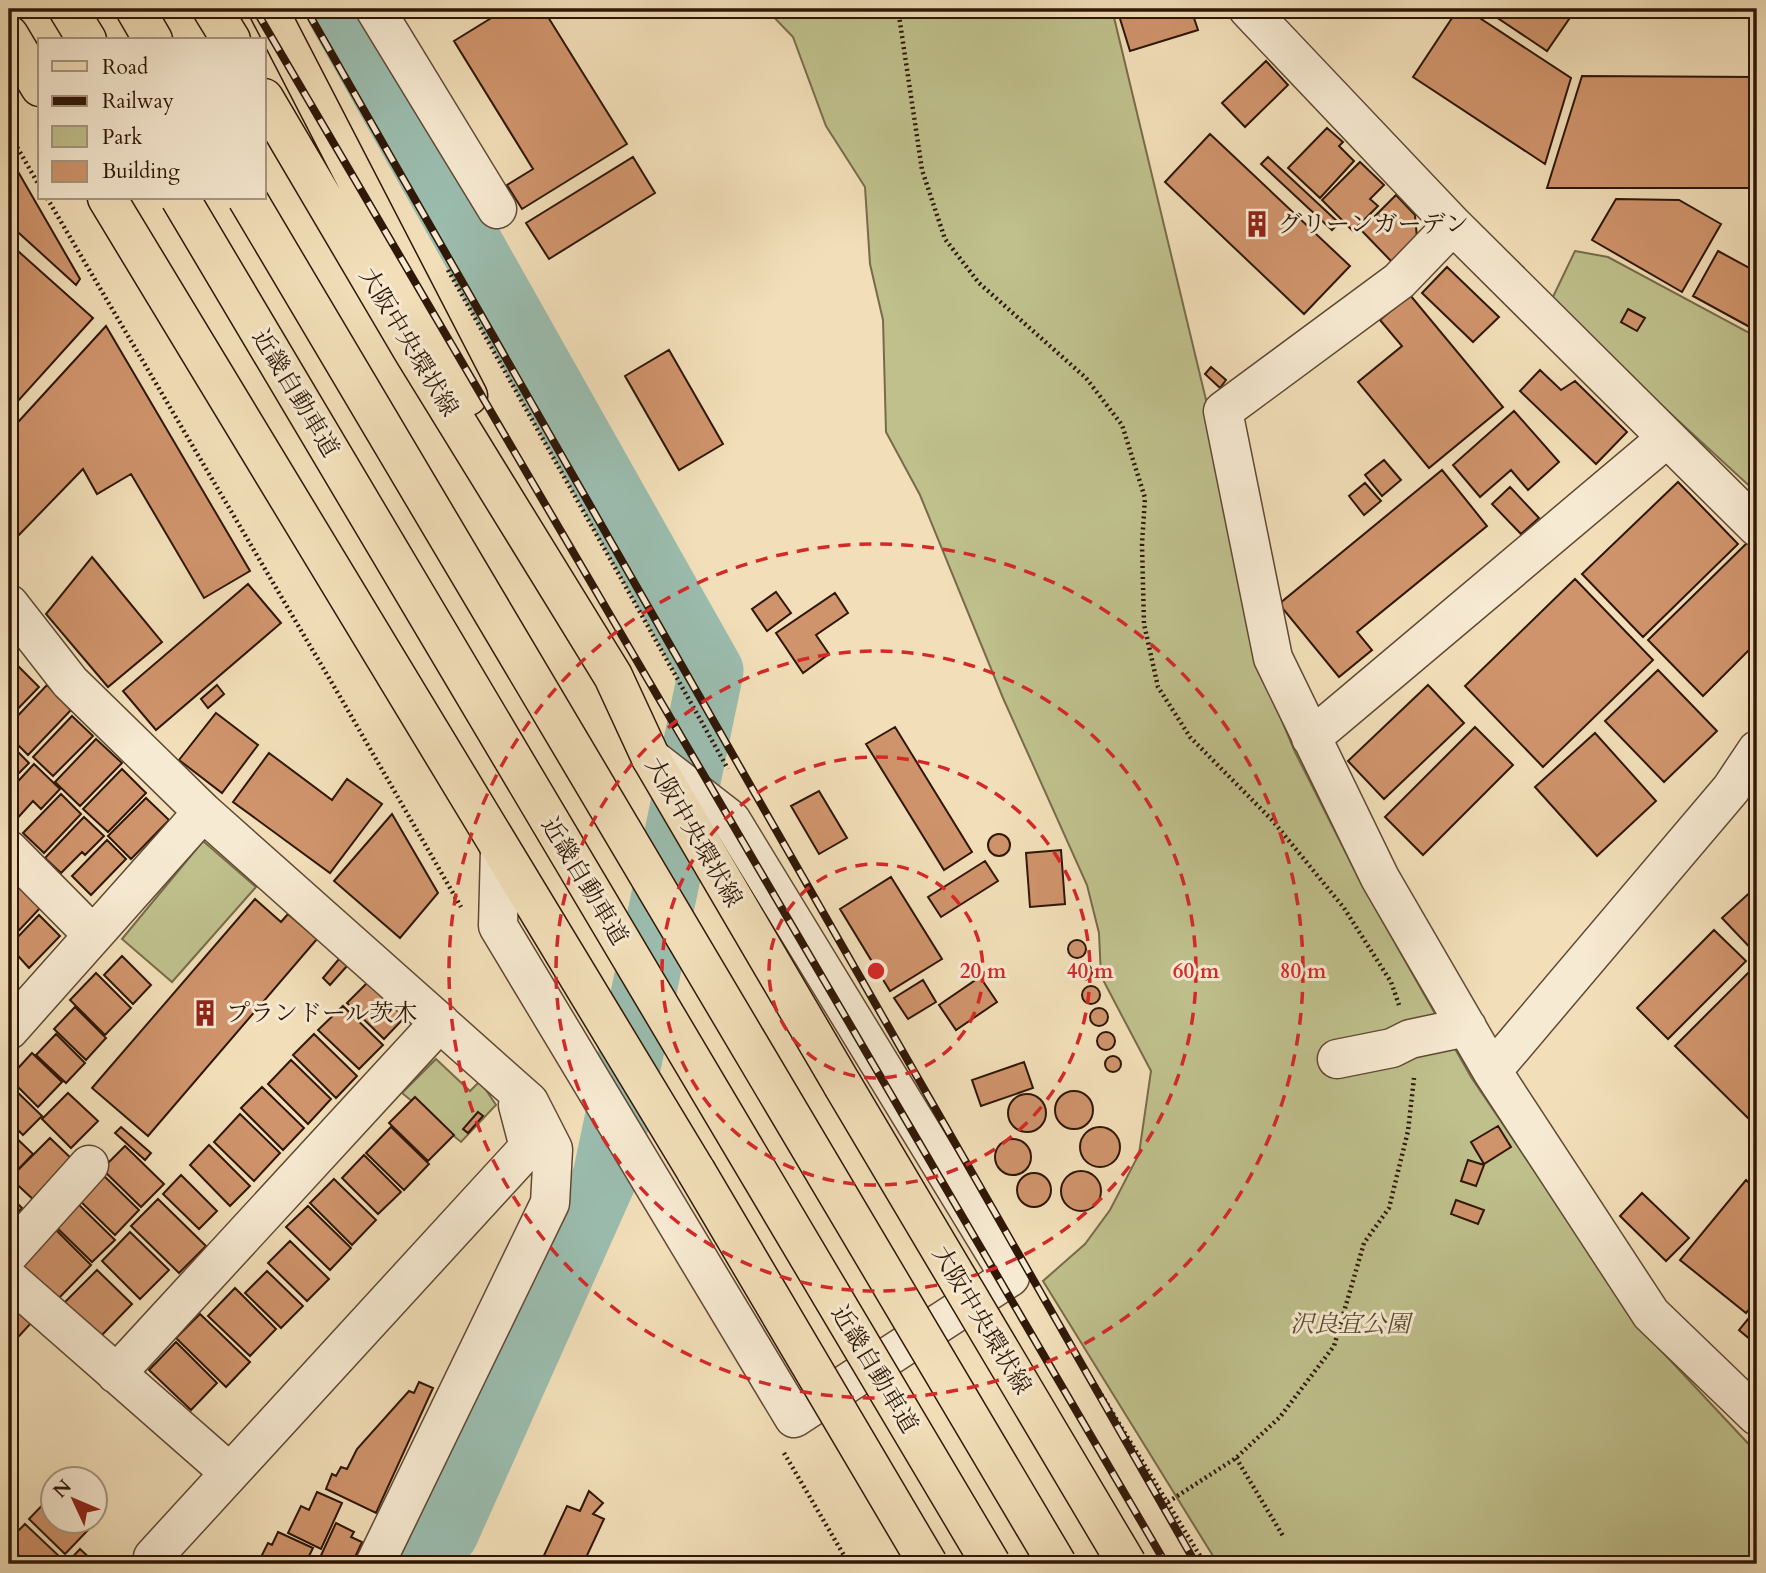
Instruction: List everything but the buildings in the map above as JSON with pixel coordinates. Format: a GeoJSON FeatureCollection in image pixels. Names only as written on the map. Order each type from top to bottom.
{"type":"FeatureCollection","features":[{"type":"Feature","properties":{"kind":"main road"},"geometry":{"type":"LineString","coordinates":[[68,9],[86,38]]}},
{"type":"Feature","properties":{"kind":"main road"},"geometry":{"type":"LineString","coordinates":[[135,9],[152,38]]}},
{"type":"Feature","properties":{"kind":"main road"},"geometry":{"type":"LineString","coordinates":[[212,9],[229,38]]}},
{"type":"Feature","properties":{"kind":"main road"},"geometry":{"type":"LineString","coordinates":[[268,9],[612,676]]}},
{"type":"Feature","properties":{"kind":"main road"},"geometry":{"type":"LineString","coordinates":[[9,35],[38,85]]}},
{"type":"Feature","properties":{"kind":"main road","name":"大阪中央環状線"},"geometry":{"type":"LineString","coordinates":[[266,101],[413,351],[612,676],[651,758],[1127,1564]]}},
{"type":"Feature","properties":{"kind":"main road"},"geometry":{"type":"LineString","coordinates":[[108,200],[696,1171],[928,1564]]}},
{"type":"Feature","properties":{"kind":"main road","name":"近畿自動車道"},"geometry":{"type":"LineString","coordinates":[[181,200],[991,1564]]}},
{"type":"Feature","properties":{"kind":"main road"},"geometry":{"type":"LineString","coordinates":[[248,200],[1057,1564]]}},
{"type":"Feature","properties":{"kind":"street"},"geometry":{"type":"LineString","coordinates":[[375,9],[497,209]]}},
{"type":"Feature","properties":{"kind":"street"},"geometry":{"type":"LineString","coordinates":[[1248,9],[1453,225],[1757,527]]}},
{"type":"Feature","properties":{"kind":"street"},"geometry":{"type":"LineString","coordinates":[[1453,225],[1399,281],[1223,411],[1273,657],[1380,878],[1492,1071],[1651,1314],[1757,1416]]}},
{"type":"Feature","properties":{"kind":"street"},"geometry":{"type":"LineString","coordinates":[[1311,738],[1667,438]]}},
{"type":"Feature","properties":{"kind":"street"},"geometry":{"type":"LineString","coordinates":[[9,604],[70,682],[203,812],[528,1101],[552,1149],[550,1203],[375,1564]]}},
{"type":"Feature","properties":{"kind":"street"},"geometry":{"type":"LineString","coordinates":[[1492,1071],[1731,789],[1757,750]]}},
{"type":"Feature","properties":{"kind":"street"},"geometry":{"type":"LineString","coordinates":[[500,849],[498,926],[794,1418],[1010,1277],[731,820],[651,758]]}},
{"type":"Feature","properties":{"kind":"street"},"geometry":{"type":"LineString","coordinates":[[9,1030],[203,812]]}},
{"type":"Feature","properties":{"kind":"street"},"geometry":{"type":"LineString","coordinates":[[9,850],[93,935]]}},
{"type":"Feature","properties":{"kind":"street"},"geometry":{"type":"LineString","coordinates":[[117,1374],[440,1022]]}},
{"type":"Feature","properties":{"kind":"street"},"geometry":{"type":"LineString","coordinates":[[1335,1051],[1390,1033],[1410,1039],[1467,1027]]}},
{"type":"Feature","properties":{"kind":"street"},"geometry":{"type":"LineString","coordinates":[[153,1558],[530,1147],[513,1087]]}},
{"type":"Feature","properties":{"kind":"street"},"geometry":{"type":"LineString","coordinates":[[9,1254],[89,1165]]}},
{"type":"Feature","properties":{"kind":"street"},"geometry":{"type":"LineString","coordinates":[[9,1279],[230,1473]]}},
{"type":"Feature","properties":{"kind":"path"},"geometry":{"type":"LineString","coordinates":[[898,9],[922,170],[945,239],[979,283],[1086,377],[1122,425],[1145,498],[1142,544],[1144,624],[1158,687],[1190,737],[1272,820],[1344,908],[1391,982],[1410,1039],[1415,1067],[1408,1131],[1389,1208],[1364,1243],[1334,1346],[1280,1417],[1236,1458],[1168,1502]]}},
{"type":"Feature","properties":{"kind":"path"},"geometry":{"type":"LineString","coordinates":[[9,133],[38,184]]}},
{"type":"Feature","properties":{"kind":"path"},"geometry":{"type":"LineString","coordinates":[[48,200],[463,911]]}},
{"type":"Feature","properties":{"kind":"path"},"geometry":{"type":"LineString","coordinates":[[779,1446],[849,1564]]}},
{"type":"Feature","properties":{"kind":"path"},"geometry":{"type":"LineString","coordinates":[[1236,1458],[1283,1536]]}},
{"type":"Feature","properties":{"kind":"green space","name":"沢良宜公園"},"geometry":{"type":"Polygon","coordinates":[[[766,9],[1112,9],[1207,404],[1259,666],[1295,752],[1361,883],[1471,1077],[1641,1329],[1757,1453],[1757,1564],[1218,1564],[1043,1281],[1085,1244],[1110,1210],[1139,1154],[1151,1071],[1101,976],[1099,933],[1087,885],[1003,698],[920,495],[886,432],[883,320],[870,264],[865,187],[826,126],[793,37],[766,9]]]}},
{"type":"Feature","properties":{"kind":"green space"},"geometry":{"type":"Polygon","coordinates":[[[1575,251],[1608,257],[1757,337],[1757,493],[1550,303],[1575,251]]]}},
{"type":"Feature","properties":{"kind":"green space"},"geometry":{"type":"Polygon","coordinates":[[[203,841],[256,887],[172,982],[122,939],[203,841]]]}},
{"type":"Feature","properties":{"kind":"green space"},"geometry":{"type":"Polygon","coordinates":[[[436,1059],[470,1091],[480,1081],[496,1105],[461,1142],[402,1093],[436,1059]]]}},
{"type":"Feature","properties":{"kind":"waterway"},"geometry":{"type":"LineString","coordinates":[[338,9],[711,671],[605,1177],[446,1533],[413,1564]]}},
{"type":"Feature","properties":{"kind":"railway"},"geometry":{"type":"LineString","coordinates":[[255,9],[1166,1564]]}},
{"type":"Feature","properties":{"kind":"railway"},"geometry":{"type":"LineString","coordinates":[[306,9],[1196,1564]]}},
{"type":"Feature","properties":{"kind":"place","name":"グリーンガーデン"},"geometry":{"type":"Point","coordinates":[1257,224]}},
{"type":"Feature","properties":{"kind":"place","name":"プランドール茨木"},"geometry":{"type":"Point","coordinates":[205,1013]}}]}
